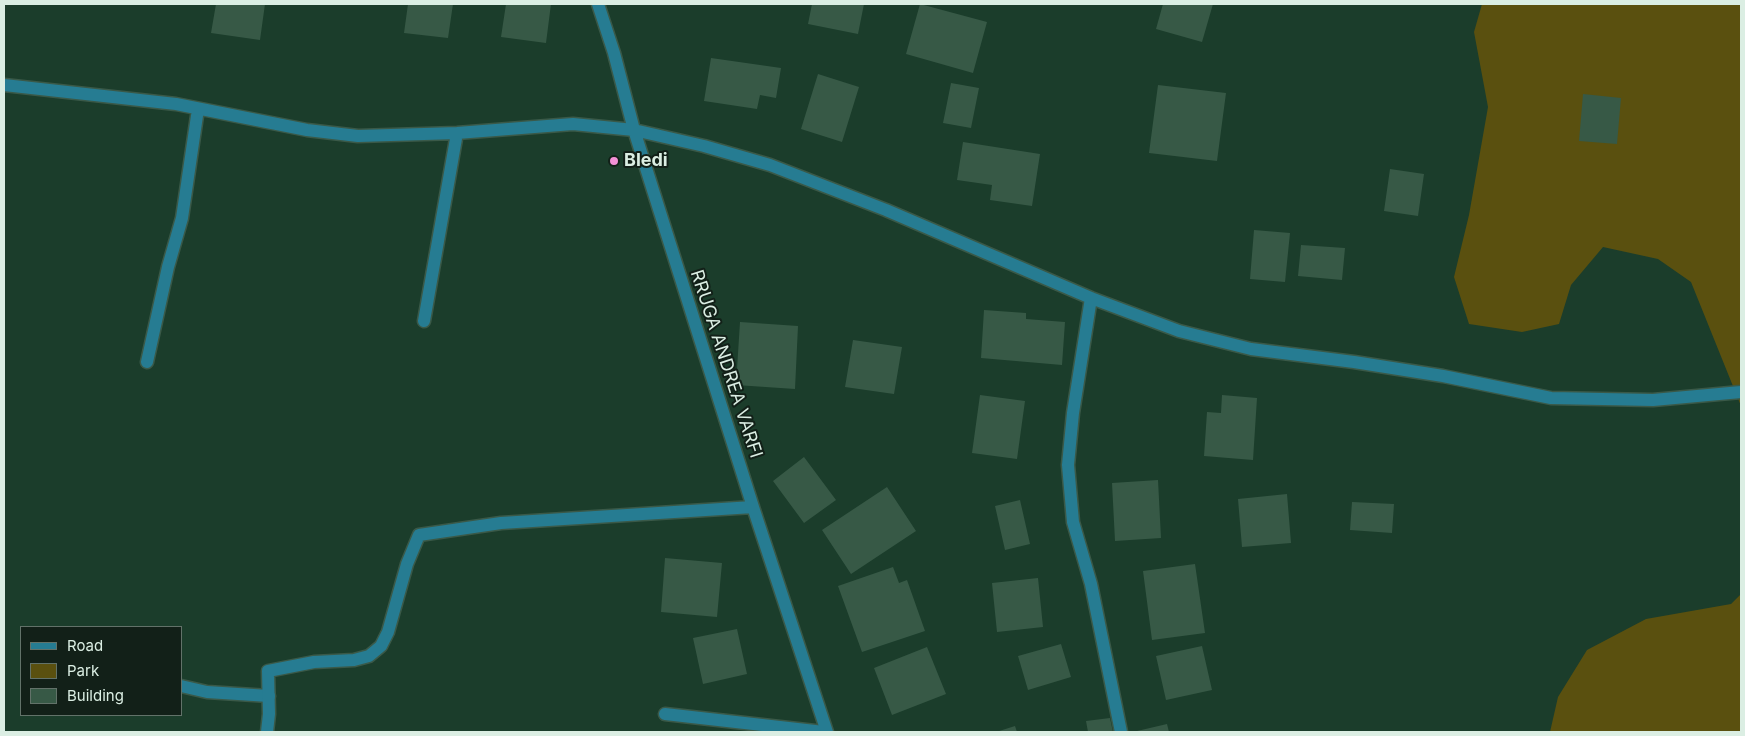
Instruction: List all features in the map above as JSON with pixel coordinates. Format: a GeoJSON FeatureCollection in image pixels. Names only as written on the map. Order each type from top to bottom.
{"type":"FeatureCollection","features":[{"type":"Feature","properties":{"kind":"street","name":"RRUGA ANDREA VARFI"},"geometry":{"type":"LineString","coordinates":[[598,4],[614,53],[634,130],[826,732]]}},
{"type":"Feature","properties":{"kind":"street"},"geometry":{"type":"LineString","coordinates":[[4,85],[85,93],[198,109],[308,130],[358,136],[457,133],[574,124],[634,130],[704,146],[770,165],[886,210],[1091,298],[1179,331],[1251,349],[1443,376],[1551,398],[1653,400],[1741,392]]}},
{"type":"Feature","properties":{"kind":"street"},"geometry":{"type":"LineString","coordinates":[[146,362],[168,267],[182,218],[198,109]]}},
{"type":"Feature","properties":{"kind":"street"},"geometry":{"type":"LineString","coordinates":[[424,321],[457,133]]}},
{"type":"Feature","properties":{"kind":"street"},"geometry":{"type":"LineString","coordinates":[[1091,298],[1073,413],[1068,465],[1073,522],[1091,584],[1121,732]]}},
{"type":"Feature","properties":{"kind":"street"},"geometry":{"type":"LineString","coordinates":[[267,732],[268,671],[314,662],[354,660],[370,656],[380,646],[388,632],[407,564],[419,535],[501,523],[753,506]]}},
{"type":"Feature","properties":{"kind":"street"},"geometry":{"type":"LineString","coordinates":[[182,686],[207,692],[269,696]]}},
{"type":"Feature","properties":{"kind":"street"},"geometry":{"type":"LineString","coordinates":[[665,714],[826,732]]}},
{"type":"Feature","properties":{"kind":"green space"},"geometry":{"type":"Polygon","coordinates":[[[1482,4],[1741,4],[1741,406],[1691,282],[1658,259],[1603,247],[1571,285],[1559,324],[1522,332],[1469,324],[1454,277],[1469,215],[1488,107],[1474,32],[1482,4]]]}},
{"type":"Feature","properties":{"kind":"green space"},"geometry":{"type":"Polygon","coordinates":[[[1741,594],[1741,732],[1550,732],[1558,697],[1587,650],[1646,619],[1731,604],[1741,594]]]}},
{"type":"Feature","properties":{"kind":"building"},"geometry":{"type":"Polygon","coordinates":[[[216,4],[265,4],[260,40],[211,33],[216,4]]]}},
{"type":"Feature","properties":{"kind":"building"},"geometry":{"type":"Polygon","coordinates":[[[408,4],[453,4],[448,38],[404,33],[408,4]]]}},
{"type":"Feature","properties":{"kind":"building"},"geometry":{"type":"Polygon","coordinates":[[[506,4],[551,4],[546,43],[501,37],[506,4]]]}},
{"type":"Feature","properties":{"kind":"building"},"geometry":{"type":"Polygon","coordinates":[[[812,4],[864,4],[858,34],[808,24],[812,4]]]}},
{"type":"Feature","properties":{"kind":"building"},"geometry":{"type":"Polygon","coordinates":[[[920,4],[987,22],[973,73],[906,54],[920,4]]]}},
{"type":"Feature","properties":{"kind":"building"},"geometry":{"type":"Polygon","coordinates":[[[1163,4],[1213,4],[1202,42],[1156,29],[1163,4]]]}},
{"type":"Feature","properties":{"kind":"building"},"geometry":{"type":"Polygon","coordinates":[[[711,58],[781,68],[776,98],[760,95],[757,109],[704,101],[711,58]]]}},
{"type":"Feature","properties":{"kind":"building"},"geometry":{"type":"Polygon","coordinates":[[[818,74],[859,87],[842,142],[801,129],[818,74]]]}},
{"type":"Feature","properties":{"kind":"building"},"geometry":{"type":"Polygon","coordinates":[[[951,83],[979,88],[971,128],[943,123],[951,83]]]}},
{"type":"Feature","properties":{"kind":"building"},"geometry":{"type":"Polygon","coordinates":[[[1158,85],[1226,93],[1217,161],[1149,153],[1158,85]]]}},
{"type":"Feature","properties":{"kind":"building"},"geometry":{"type":"Polygon","coordinates":[[[1583,94],[1621,98],[1617,144],[1579,141],[1583,94]]]}},
{"type":"Feature","properties":{"kind":"building"},"geometry":{"type":"Polygon","coordinates":[[[963,142],[1040,154],[1032,206],[990,200],[992,185],[957,180],[963,142]]]}},
{"type":"Feature","properties":{"kind":"building"},"geometry":{"type":"Polygon","coordinates":[[[1390,169],[1424,174],[1418,216],[1384,211],[1390,169]]]}},
{"type":"Feature","properties":{"kind":"building"},"geometry":{"type":"Polygon","coordinates":[[[1254,230],[1290,233],[1285,282],[1250,279],[1254,230]]]}},
{"type":"Feature","properties":{"kind":"building"},"geometry":{"type":"Polygon","coordinates":[[[1301,245],[1345,248],[1342,280],[1298,276],[1301,245]]]}},
{"type":"Feature","properties":{"kind":"building"},"geometry":{"type":"Polygon","coordinates":[[[984,310],[1026,313],[1026,319],[1065,322],[1062,365],[981,358],[984,310]]]}},
{"type":"Feature","properties":{"kind":"building"},"geometry":{"type":"Polygon","coordinates":[[[740,322],[798,326],[795,389],[736,385],[740,322]]]}},
{"type":"Feature","properties":{"kind":"building"},"geometry":{"type":"Polygon","coordinates":[[[853,340],[902,347],[894,394],[845,387],[853,340]]]}},
{"type":"Feature","properties":{"kind":"building"},"geometry":{"type":"Polygon","coordinates":[[[980,395],[1025,401],[1017,459],[972,453],[980,395]]]}},
{"type":"Feature","properties":{"kind":"building"},"geometry":{"type":"Polygon","coordinates":[[[1222,395],[1257,398],[1253,460],[1204,456],[1207,412],[1221,413],[1222,395]]]}},
{"type":"Feature","properties":{"kind":"building"},"geometry":{"type":"Polygon","coordinates":[[[804,457],[836,500],[804,523],[773,481],[804,457]]]}},
{"type":"Feature","properties":{"kind":"building"},"geometry":{"type":"Polygon","coordinates":[[[1158,480],[1161,538],[1115,541],[1112,483],[1158,480]]]}},
{"type":"Feature","properties":{"kind":"building"},"geometry":{"type":"Polygon","coordinates":[[[887,487],[916,531],[851,574],[822,530],[887,487]]]}},
{"type":"Feature","properties":{"kind":"building"},"geometry":{"type":"Polygon","coordinates":[[[1287,494],[1291,543],[1242,547],[1238,499],[1287,494]]]}},
{"type":"Feature","properties":{"kind":"building"},"geometry":{"type":"Polygon","coordinates":[[[1020,500],[1030,544],[1005,550],[995,506],[1020,500]]]}},
{"type":"Feature","properties":{"kind":"building"},"geometry":{"type":"Polygon","coordinates":[[[1352,502],[1394,504],[1392,533],[1350,530],[1352,502]]]}},
{"type":"Feature","properties":{"kind":"building"},"geometry":{"type":"Polygon","coordinates":[[[665,558],[722,563],[717,617],[661,612],[665,558]]]}},
{"type":"Feature","properties":{"kind":"building"},"geometry":{"type":"Polygon","coordinates":[[[1195,564],[1205,633],[1152,640],[1143,571],[1195,564]]]}},
{"type":"Feature","properties":{"kind":"building"},"geometry":{"type":"Polygon","coordinates":[[[893,567],[899,583],[907,580],[925,631],[862,652],[838,586],[893,567]]]}},
{"type":"Feature","properties":{"kind":"building"},"geometry":{"type":"Polygon","coordinates":[[[1038,578],[1043,627],[997,632],[992,583],[1038,578]]]}},
{"type":"Feature","properties":{"kind":"building"},"geometry":{"type":"Polygon","coordinates":[[[737,629],[747,674],[703,684],[693,638],[737,629]]]}},
{"type":"Feature","properties":{"kind":"building"},"geometry":{"type":"Polygon","coordinates":[[[1061,644],[1071,677],[1028,690],[1018,656],[1061,644]]]}},
{"type":"Feature","properties":{"kind":"building"},"geometry":{"type":"Polygon","coordinates":[[[1202,646],[1212,690],[1166,700],[1156,656],[1202,646]]]}},
{"type":"Feature","properties":{"kind":"building"},"geometry":{"type":"Polygon","coordinates":[[[927,647],[946,694],[892,715],[874,668],[927,647]]]}},
{"type":"Feature","properties":{"kind":"building"},"geometry":{"type":"Polygon","coordinates":[[[1110,718],[1113,732],[1088,732],[1086,721],[1110,718]]]}},
{"type":"Feature","properties":{"kind":"building"},"geometry":{"type":"Polygon","coordinates":[[[1167,724],[1169,732],[1137,732],[1137,731],[1167,724]]]}},
{"type":"Feature","properties":{"kind":"building"},"geometry":{"type":"Polygon","coordinates":[[[1015,726],[1017,732],[996,732],[1015,726]]]}},
{"type":"Feature","properties":{"kind":"place","name":"Bledi"},"geometry":{"type":"Point","coordinates":[614,161]}}]}
